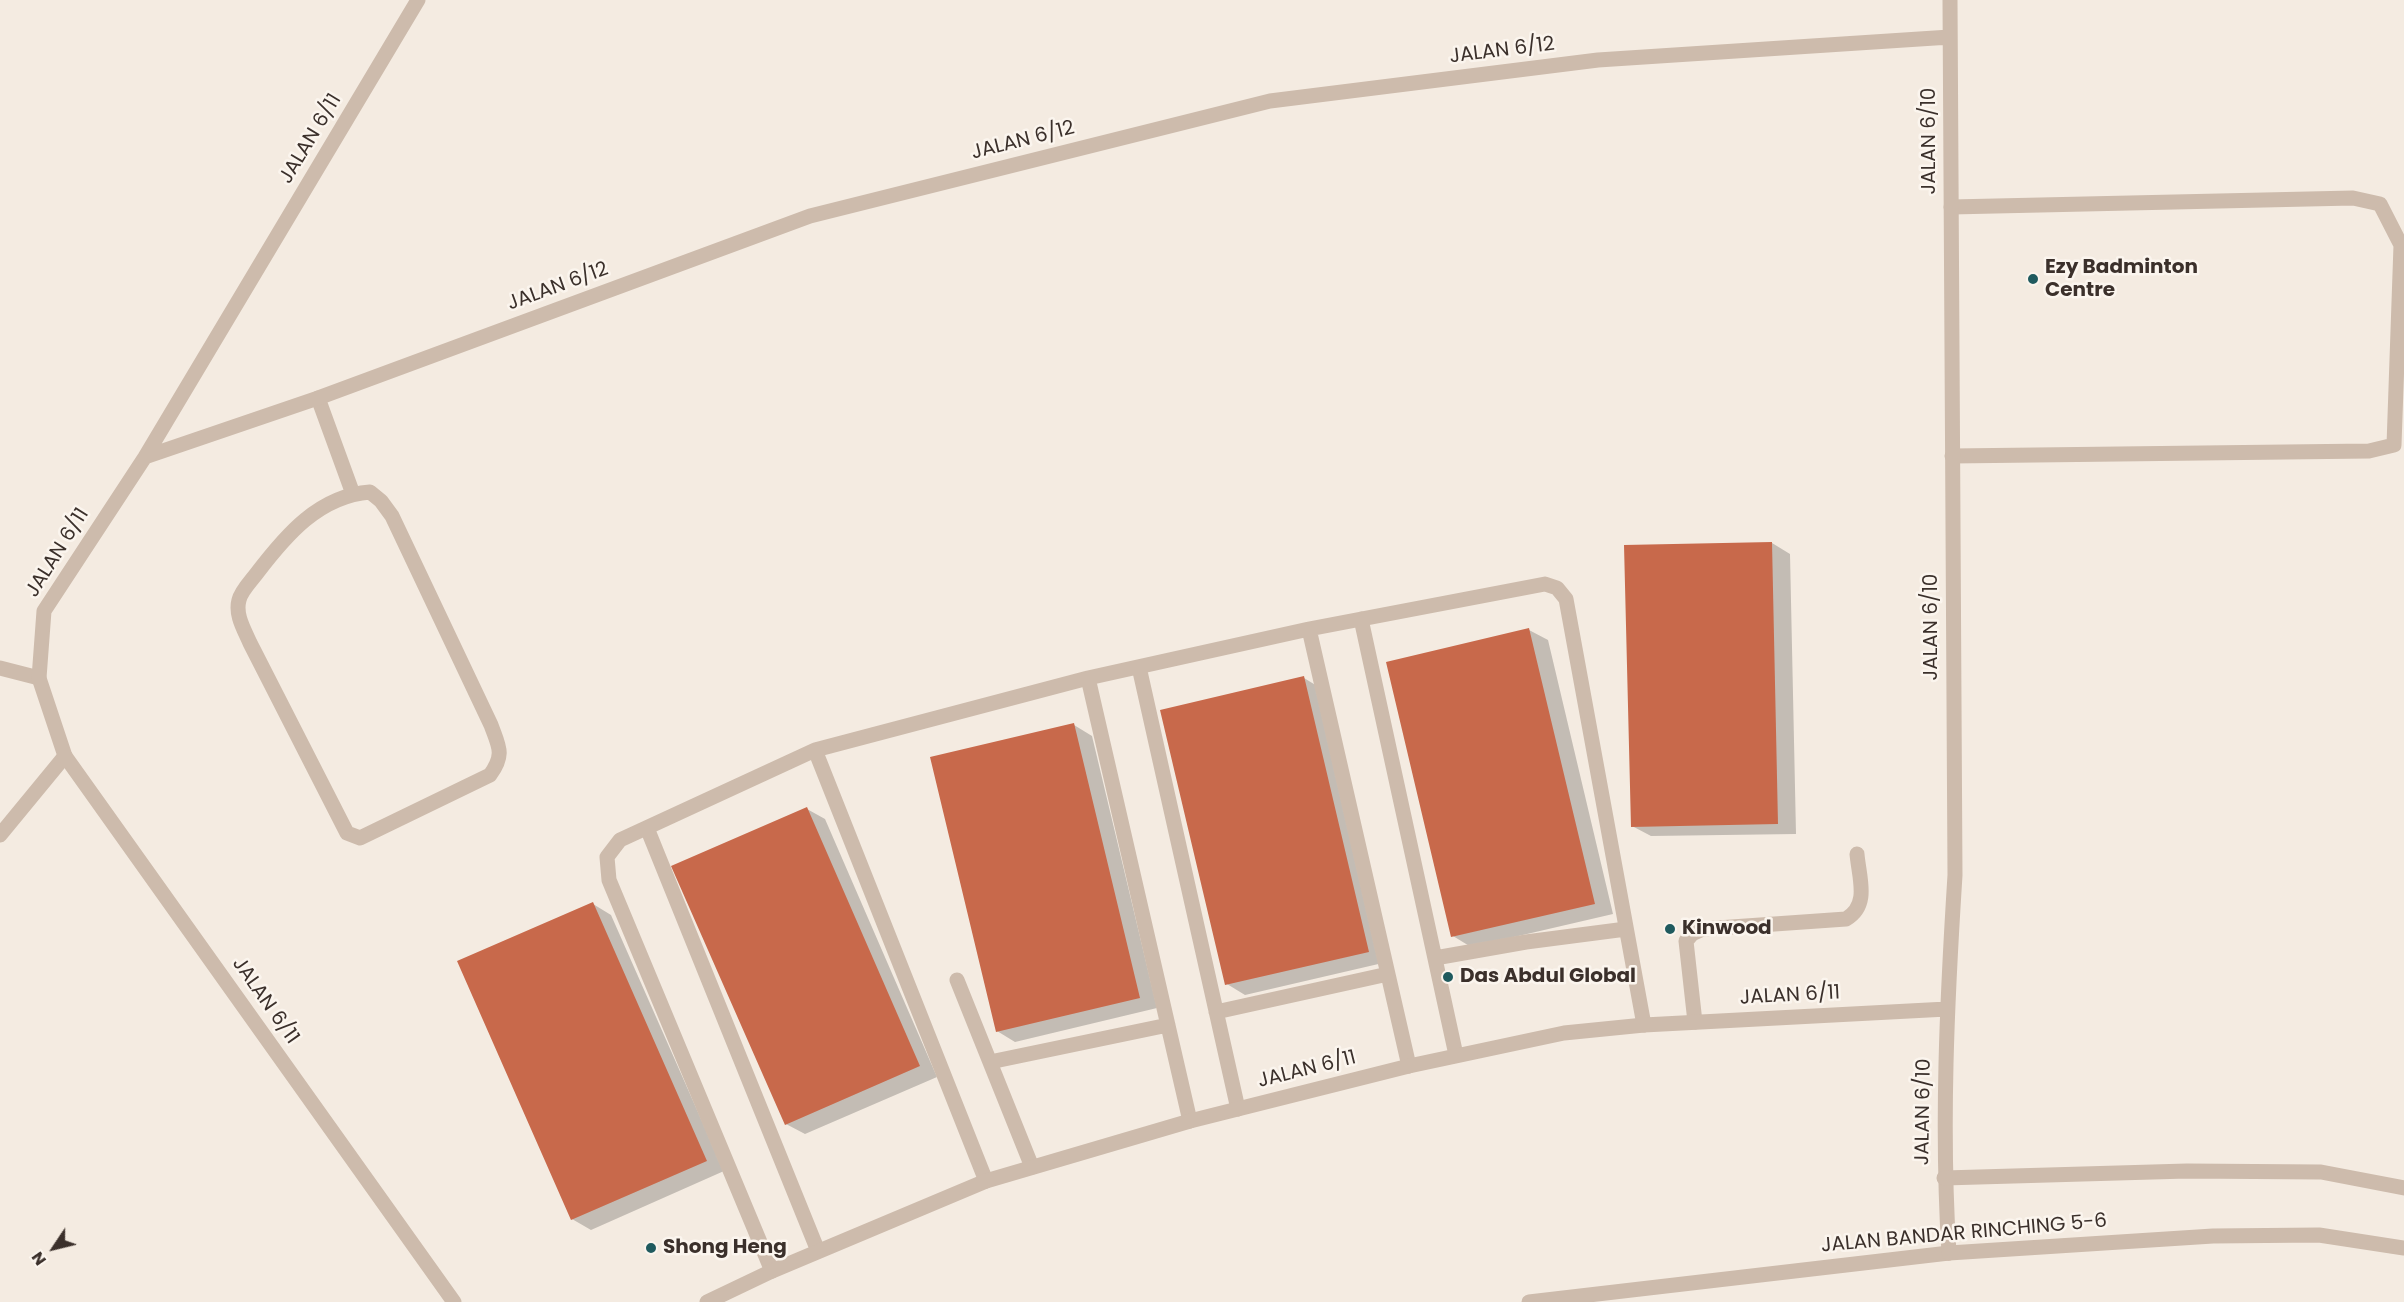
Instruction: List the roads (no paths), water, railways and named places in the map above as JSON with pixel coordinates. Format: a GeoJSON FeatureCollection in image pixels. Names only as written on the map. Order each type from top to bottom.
{"type":"FeatureCollection","features":[{"type":"Feature","properties":{"kind":"street","name":"JALAN 6/11"},"geometry":{"type":"LineString","coordinates":[[418,0],[145,457],[44,612],[39,678],[65,756],[454,1302]]}},
{"type":"Feature","properties":{"kind":"street","name":"JALAN 6/10"},"geometry":{"type":"LineString","coordinates":[[1949,1253],[1944,1178],[1947,1009],[1955,875],[1950,0]]}},
{"type":"Feature","properties":{"kind":"street","name":"JALAN 6/12"},"geometry":{"type":"LineString","coordinates":[[145,457],[318,398],[810,216],[1270,101],[1598,60],[1950,37]]}},
{"type":"Feature","properties":{"kind":"street"},"geometry":{"type":"LineString","coordinates":[[1951,207],[2353,198],[2380,204],[2401,245],[2394,445],[2369,451],[1952,456]]}},
{"type":"Feature","properties":{"kind":"street"},"geometry":{"type":"LineString","coordinates":[[318,398],[353,494]]}},
{"type":"Feature","properties":{"kind":"street"},"geometry":{"type":"LineString","coordinates":[[370,492],[381,501],[392,516],[491,725],[501,753],[499,763],[490,775],[360,838],[347,833],[237,613],[239,597],[274,551],[303,521],[332,501],[353,494],[370,492]]}},
{"type":"Feature","properties":{"kind":"street"},"geometry":{"type":"LineString","coordinates":[[772,1270],[609,880],[607,857],[620,840],[815,750],[1088,678],[1309,629],[1545,584],[1557,588],[1566,599],[1644,1025]]}},
{"type":"Feature","properties":{"kind":"street"},"geometry":{"type":"LineString","coordinates":[[1361,619],[1456,1056]]}},
{"type":"Feature","properties":{"kind":"street"},"geometry":{"type":"LineString","coordinates":[[1309,629],[1409,1066]]}},
{"type":"Feature","properties":{"kind":"street"},"geometry":{"type":"LineString","coordinates":[[1139,667],[1238,1109]]}},
{"type":"Feature","properties":{"kind":"street"},"geometry":{"type":"LineString","coordinates":[[0,668],[39,678]]}},
{"type":"Feature","properties":{"kind":"street"},"geometry":{"type":"LineString","coordinates":[[1088,678],[1190,1121]]}},
{"type":"Feature","properties":{"kind":"street"},"geometry":{"type":"LineString","coordinates":[[815,750],[986,1181]]}},
{"type":"Feature","properties":{"kind":"street"},"geometry":{"type":"LineString","coordinates":[[0,835],[65,756]]}},
{"type":"Feature","properties":{"kind":"street"},"geometry":{"type":"LineString","coordinates":[[647,828],[818,1251]]}},
{"type":"Feature","properties":{"kind":"street"},"geometry":{"type":"LineString","coordinates":[[1695,1022],[1686,941],[1692,934],[1703,929],[1846,918],[1856,913],[1862,904],[1857,854]]}},
{"type":"Feature","properties":{"kind":"street"},"geometry":{"type":"LineString","coordinates":[[1435,958],[1526,942],[1626,929]]}},
{"type":"Feature","properties":{"kind":"street"},"geometry":{"type":"LineString","coordinates":[[1216,1012],[1388,974]]}},
{"type":"Feature","properties":{"kind":"street"},"geometry":{"type":"LineString","coordinates":[[957,980],[1032,1167]]}},
{"type":"Feature","properties":{"kind":"street","name":"JALAN 6/11"},"geometry":{"type":"LineString","coordinates":[[707,1302],[772,1270],[986,1181],[1190,1121],[1409,1066],[1564,1033],[1644,1025],[1947,1009]]}},
{"type":"Feature","properties":{"kind":"street"},"geometry":{"type":"LineString","coordinates":[[990,1062],[1168,1025]]}},
{"type":"Feature","properties":{"kind":"street"},"geometry":{"type":"LineString","coordinates":[[1944,1178],[2155,1171],[2321,1172],[2404,1188]]}},
{"type":"Feature","properties":{"kind":"street","name":"JALAN BANDAR RINCHING 5-6"},"geometry":{"type":"LineString","coordinates":[[1529,1302],[1949,1253],[2225,1235],[2319,1234],[2404,1248]]}},
{"type":"Feature","properties":{"kind":"place","name":"Ezy Badminton Centre"},"geometry":{"type":"Point","coordinates":[2033,279]}},
{"type":"Feature","properties":{"kind":"place","name":"Kinwood"},"geometry":{"type":"Point","coordinates":[1670,929]}},
{"type":"Feature","properties":{"kind":"place","name":"Das Abdul Global"},"geometry":{"type":"Point","coordinates":[1448,977]}},
{"type":"Feature","properties":{"kind":"place","name":"Shong Heng"},"geometry":{"type":"Point","coordinates":[651,1248]}}]}
